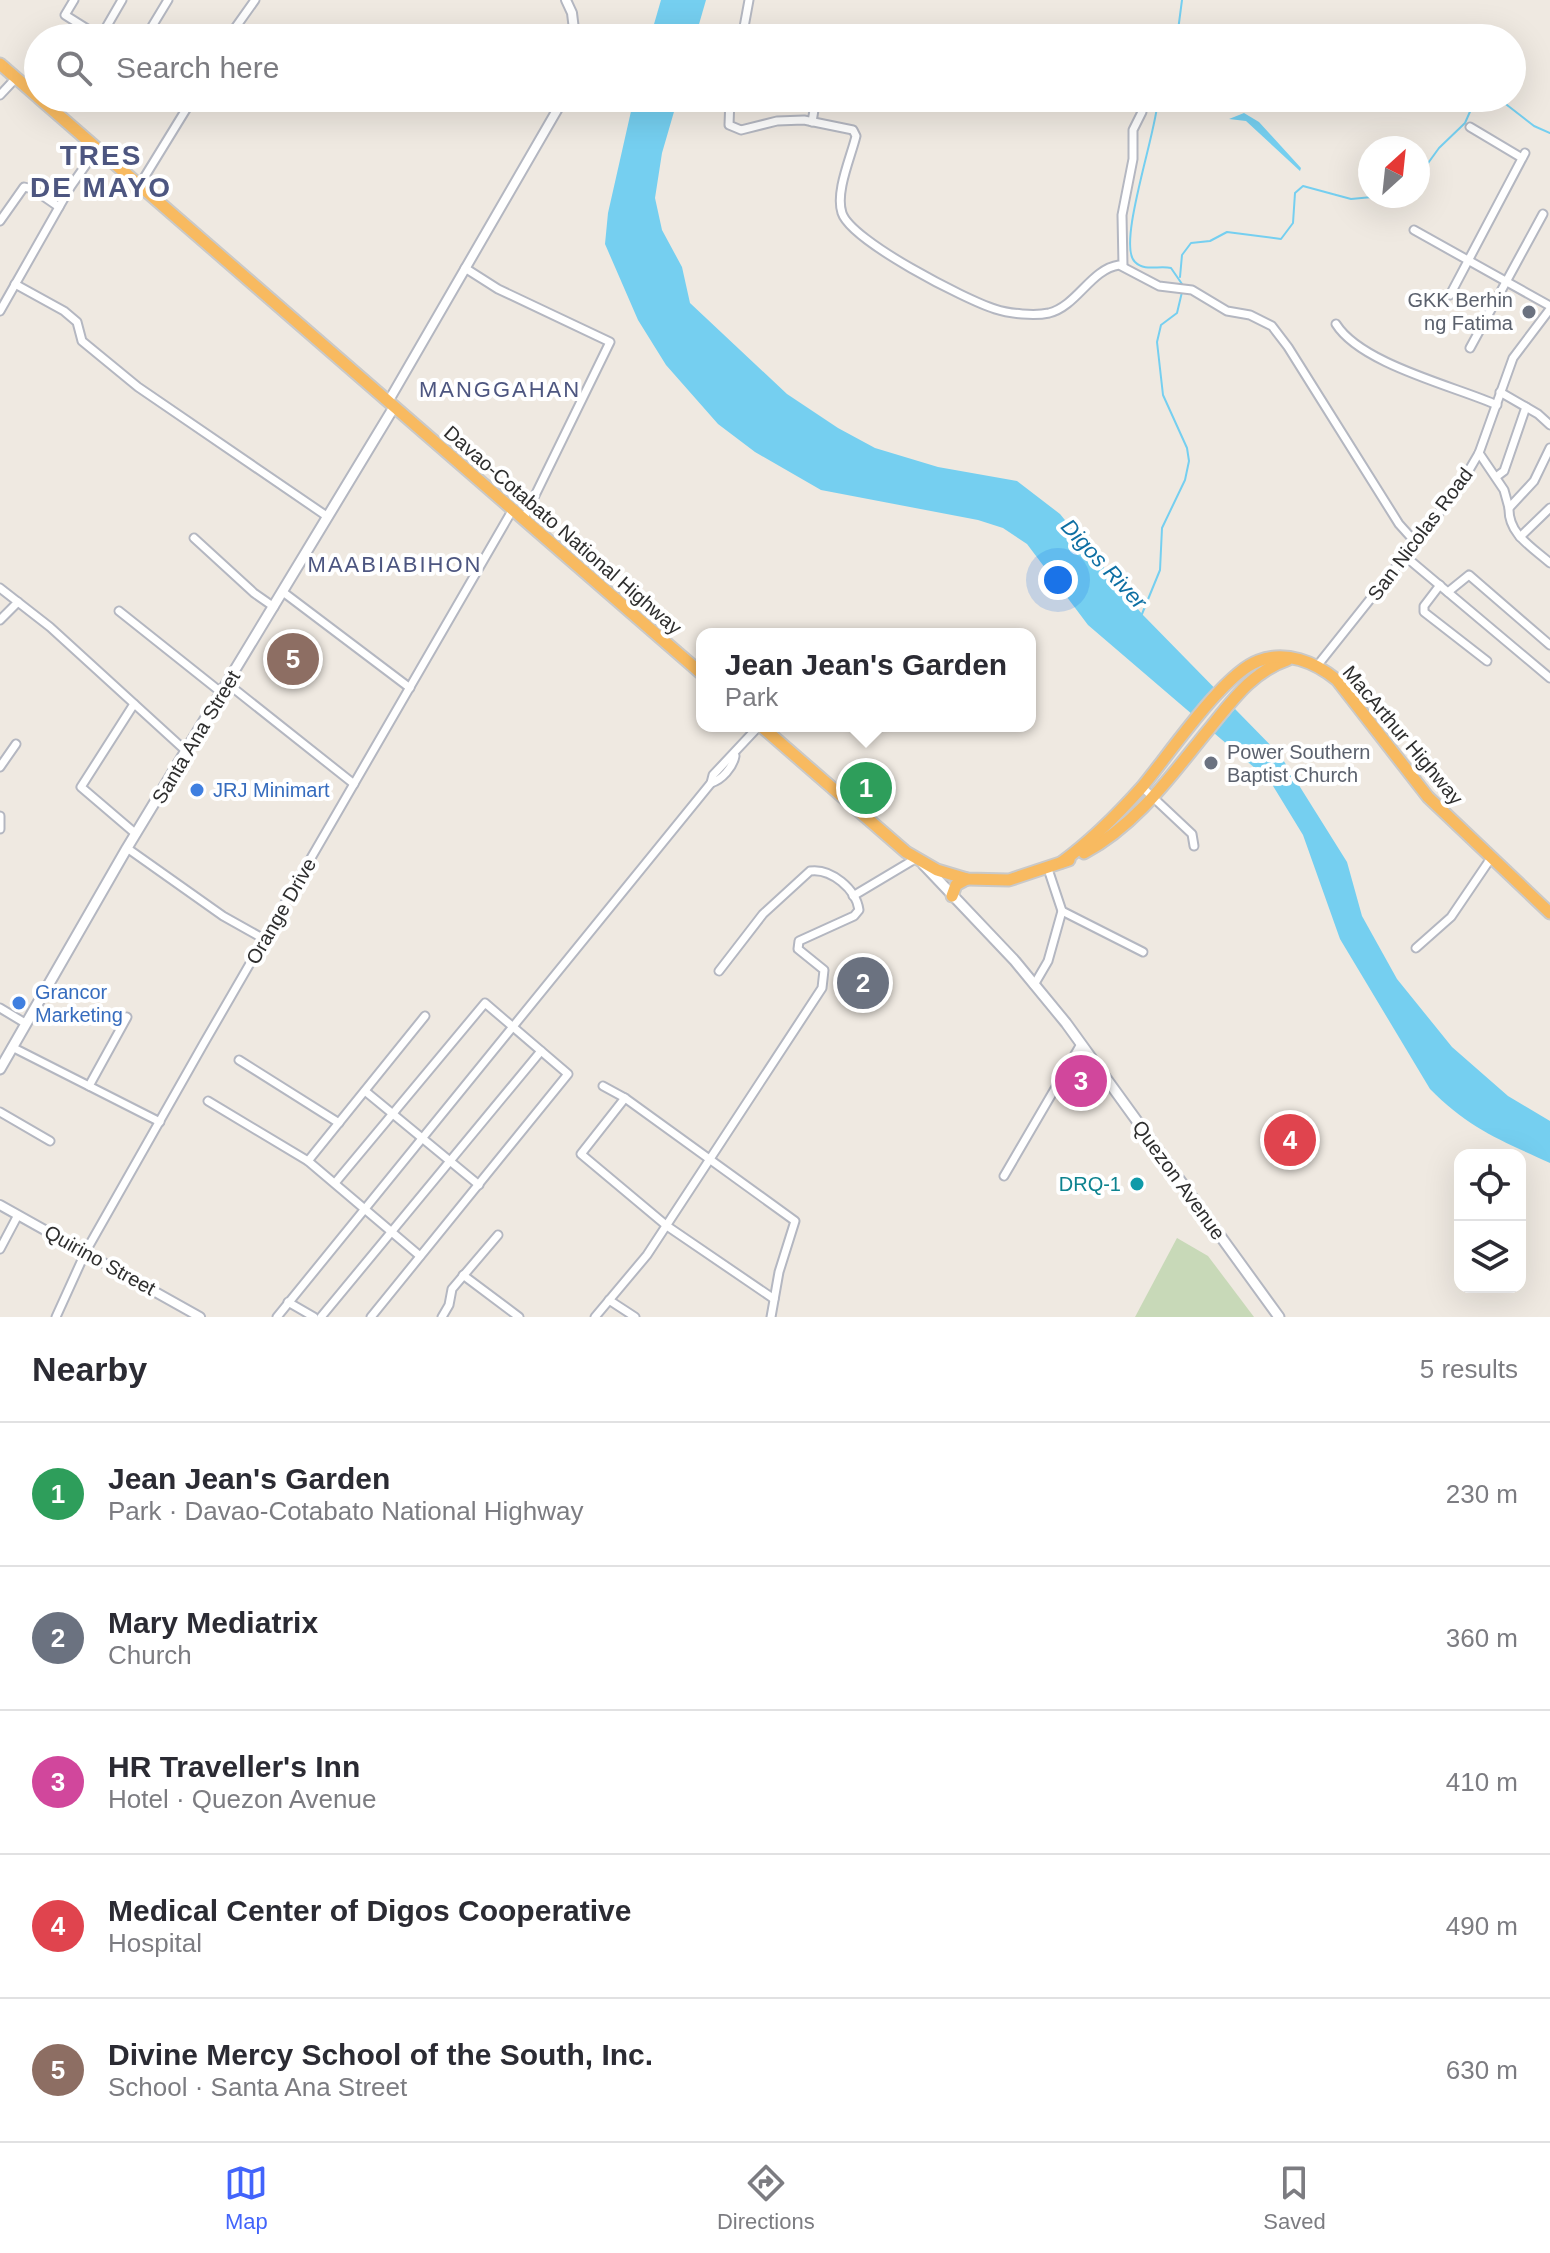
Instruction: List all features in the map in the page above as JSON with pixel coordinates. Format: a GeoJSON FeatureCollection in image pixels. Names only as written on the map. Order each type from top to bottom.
{"type":"FeatureCollection","features":[{"type":"Feature","properties":{"kind":"highway","name":"Davao-Cotabato National Highway"},"geometry":{"type":"LineString","coordinates":[[0,64],[24,85]]}},
{"type":"Feature","properties":{"kind":"highway","name":"Davao-Cotabato National Highway"},"geometry":{"type":"LineString","coordinates":[[55,112],[696,669]]}},
{"type":"Feature","properties":{"kind":"highway","name":"MacArthur Highway"},"geometry":{"type":"LineString","coordinates":[[918,860],[967,879],[1009,880],[1048,869],[1109,838],[1153,798],[1234,698],[1263,672],[1291,659]]}},
{"type":"Feature","properties":{"kind":"highway","name":"MacArthur Highway"},"geometry":{"type":"LineString","coordinates":[[1062,862],[1102,830],[1142,787],[1238,672],[1257,661],[1291,659],[1317,666],[1346,691],[1428,797],[1550,913]]}},
{"type":"Feature","properties":{"kind":"highway"},"geometry":{"type":"LineString","coordinates":[[767,732],[918,860]]}},
{"type":"Feature","properties":{"kind":"highway"},"geometry":{"type":"LineString","coordinates":[[952,896],[956,885],[967,879]]}},
{"type":"Feature","properties":{"kind":"main road","name":"Santa Ana Street"},"geometry":{"type":"LineString","coordinates":[[0,1069],[127,848],[328,517],[391,404]]}},
{"type":"Feature","properties":{"kind":"main road","name":"Quezon Avenue"},"geometry":{"type":"LineString","coordinates":[[918,860],[1034,985],[1081,1044],[1279,1317]]}},
{"type":"Feature","properties":{"kind":"street"},"geometry":{"type":"LineString","coordinates":[[74,0],[65,15],[79,24]]}},
{"type":"Feature","properties":{"kind":"street"},"geometry":{"type":"LineString","coordinates":[[108,24],[122,0]]}},
{"type":"Feature","properties":{"kind":"street"},"geometry":{"type":"LineString","coordinates":[[153,24],[168,0]]}},
{"type":"Feature","properties":{"kind":"street"},"geometry":{"type":"LineString","coordinates":[[238,24],[255,0]]}},
{"type":"Feature","properties":{"kind":"street"},"geometry":{"type":"LineString","coordinates":[[566,0],[573,24]]}},
{"type":"Feature","properties":{"kind":"street"},"geometry":{"type":"LineString","coordinates":[[745,24],[749,0]]}},
{"type":"Feature","properties":{"kind":"street"},"geometry":{"type":"LineString","coordinates":[[0,95],[16,78]]}},
{"type":"Feature","properties":{"kind":"street"},"geometry":{"type":"LineString","coordinates":[[139,186],[184,112]]}},
{"type":"Feature","properties":{"kind":"street"},"geometry":{"type":"LineString","coordinates":[[391,404],[465,268],[556,112]]}},
{"type":"Feature","properties":{"kind":"street"},"geometry":{"type":"LineString","coordinates":[[729,112],[729,125],[741,130],[777,121],[812,122],[855,132],[840,204],[851,227],[890,256],[985,306],[1010,312],[1048,313],[1067,304],[1110,267],[1123,266],[1159,286],[1192,290],[1227,311],[1250,315],[1272,326],[1399,524],[1417,544]]}},
{"type":"Feature","properties":{"kind":"street"},"geometry":{"type":"LineString","coordinates":[[812,122],[814,112]]}},
{"type":"Feature","properties":{"kind":"street"},"geometry":{"type":"LineString","coordinates":[[1123,266],[1122,215],[1133,159],[1133,130],[1142,112]]}},
{"type":"Feature","properties":{"kind":"street"},"geometry":{"type":"LineString","coordinates":[[1450,295],[1524,156],[1470,127]]}},
{"type":"Feature","properties":{"kind":"street"},"geometry":{"type":"LineString","coordinates":[[0,311],[59,207],[97,149]]}},
{"type":"Feature","properties":{"kind":"street"},"geometry":{"type":"LineString","coordinates":[[0,221],[24,187],[33,189],[59,207]]}},
{"type":"Feature","properties":{"kind":"street"},"geometry":{"type":"LineString","coordinates":[[1470,348],[1543,214]]}},
{"type":"Feature","properties":{"kind":"street"},"geometry":{"type":"LineString","coordinates":[[1414,230],[1550,308]]}},
{"type":"Feature","properties":{"kind":"street"},"geometry":{"type":"LineString","coordinates":[[465,268],[498,289],[610,342],[524,518]]}},
{"type":"Feature","properties":{"kind":"street"},"geometry":{"type":"LineString","coordinates":[[15,284],[64,311],[77,322],[82,341],[138,387],[328,517]]}},
{"type":"Feature","properties":{"kind":"street","name":"San Nicolas Road"},"geometry":{"type":"LineString","coordinates":[[1317,666],[1458,489],[1479,453],[1517,350],[1550,308]]}},
{"type":"Feature","properties":{"kind":"street"},"geometry":{"type":"LineString","coordinates":[[1336,324],[1352,342],[1366,351],[1423,378],[1444,382],[1497,405]]}},
{"type":"Feature","properties":{"kind":"street"},"geometry":{"type":"LineString","coordinates":[[1500,392],[1550,425]]}},
{"type":"Feature","properties":{"kind":"street"},"geometry":{"type":"LineString","coordinates":[[1496,477],[1504,471],[1526,407]]}},
{"type":"Feature","properties":{"kind":"street"},"geometry":{"type":"LineString","coordinates":[[1509,508],[1534,481],[1550,448]]}},
{"type":"Feature","properties":{"kind":"street"},"geometry":{"type":"LineString","coordinates":[[1479,453],[1496,477],[1509,508],[1511,527],[1550,563]]}},
{"type":"Feature","properties":{"kind":"street"},"geometry":{"type":"LineString","coordinates":[[1520,537],[1550,508]]}},
{"type":"Feature","properties":{"kind":"street","name":"Orange Drive"},"geometry":{"type":"LineString","coordinates":[[56,1317],[86,1251],[513,509]]}},
{"type":"Feature","properties":{"kind":"street"},"geometry":{"type":"LineString","coordinates":[[194,538],[254,593],[274,607]]}},
{"type":"Feature","properties":{"kind":"street"},"geometry":{"type":"LineString","coordinates":[[1406,557],[1550,678]]}},
{"type":"Feature","properties":{"kind":"street"},"geometry":{"type":"LineString","coordinates":[[1448,592],[1469,575],[1550,645]]}},
{"type":"Feature","properties":{"kind":"street"},"geometry":{"type":"LineString","coordinates":[[1440,585],[1424,606],[1424,612],[1487,661]]}},
{"type":"Feature","properties":{"kind":"street"},"geometry":{"type":"LineString","coordinates":[[0,588],[187,752]]}},
{"type":"Feature","properties":{"kind":"street"},"geometry":{"type":"LineString","coordinates":[[283,592],[410,688]]}},
{"type":"Feature","properties":{"kind":"street"},"geometry":{"type":"LineString","coordinates":[[0,620],[18,602]]}},
{"type":"Feature","properties":{"kind":"street"},"geometry":{"type":"LineString","coordinates":[[119,611],[222,693]]}},
{"type":"Feature","properties":{"kind":"street"},"geometry":{"type":"LineString","coordinates":[[228,684],[354,784]]}},
{"type":"Feature","properties":{"kind":"street"},"geometry":{"type":"LineString","coordinates":[[134,704],[81,787],[136,834]]}},
{"type":"Feature","properties":{"kind":"street"},"geometry":{"type":"LineString","coordinates":[[277,1317],[711,783],[719,781],[734,763],[735,756],[755,732]]}},
{"type":"Feature","properties":{"kind":"street"},"geometry":{"type":"LineString","coordinates":[[0,767],[16,744]]}},
{"type":"Feature","properties":{"kind":"street"},"geometry":{"type":"LineString","coordinates":[[1142,787],[1192,834],[1194,846]]}},
{"type":"Feature","properties":{"kind":"street"},"geometry":{"type":"LineString","coordinates":[[0,816],[0,829]]}},
{"type":"Feature","properties":{"kind":"street"},"geometry":{"type":"LineString","coordinates":[[127,848],[223,916],[264,939]]}},
{"type":"Feature","properties":{"kind":"street"},"geometry":{"type":"LineString","coordinates":[[1416,948],[1451,917],[1491,858]]}},
{"type":"Feature","properties":{"kind":"street"},"geometry":{"type":"LineString","coordinates":[[853,896],[918,860]]}},
{"type":"Feature","properties":{"kind":"street"},"geometry":{"type":"LineString","coordinates":[[1034,985],[1048,961],[1062,911],[1048,869]]}},
{"type":"Feature","properties":{"kind":"street"},"geometry":{"type":"LineString","coordinates":[[595,1317],[633,1274],[667,1226],[824,982],[824,970],[798,949],[799,941],[857,914],[859,907],[853,896],[828,872],[810,871],[763,914],[719,971]]}},
{"type":"Feature","properties":{"kind":"street"},"geometry":{"type":"LineString","coordinates":[[1062,911],[1143,952]]}},
{"type":"Feature","properties":{"kind":"street"},"geometry":{"type":"LineString","coordinates":[[335,1183],[485,1003],[568,1074],[371,1317]]}},
{"type":"Feature","properties":{"kind":"street"},"geometry":{"type":"LineString","coordinates":[[0,1008],[25,1023]]}},
{"type":"Feature","properties":{"kind":"street"},"geometry":{"type":"LineString","coordinates":[[308,1161],[425,1016]]}},
{"type":"Feature","properties":{"kind":"street"},"geometry":{"type":"LineString","coordinates":[[89,1086],[127,1017]]}},
{"type":"Feature","properties":{"kind":"street"},"geometry":{"type":"LineString","coordinates":[[1004,1176],[1081,1044]]}},
{"type":"Feature","properties":{"kind":"street"},"geometry":{"type":"LineString","coordinates":[[12,1047],[160,1122]]}},
{"type":"Feature","properties":{"kind":"street"},"geometry":{"type":"LineString","coordinates":[[321,1317],[541,1051]]}},
{"type":"Feature","properties":{"kind":"street"},"geometry":{"type":"LineString","coordinates":[[239,1060],[339,1123]]}},
{"type":"Feature","properties":{"kind":"street"},"geometry":{"type":"LineString","coordinates":[[603,1086],[625,1098],[795,1221],[771,1317]]}},
{"type":"Feature","properties":{"kind":"street"},"geometry":{"type":"LineString","coordinates":[[365,1091],[479,1185]]}},
{"type":"Feature","properties":{"kind":"street"},"geometry":{"type":"LineString","coordinates":[[625,1098],[581,1154],[667,1226],[774,1299]]}},
{"type":"Feature","properties":{"kind":"street"},"geometry":{"type":"LineString","coordinates":[[208,1101],[308,1161],[420,1256]]}},
{"type":"Feature","properties":{"kind":"street"},"geometry":{"type":"LineString","coordinates":[[0,1112],[50,1141]]}},
{"type":"Feature","properties":{"kind":"street","name":"Quirino Street"},"geometry":{"type":"LineString","coordinates":[[0,1205],[200,1317]]}},
{"type":"Feature","properties":{"kind":"street"},"geometry":{"type":"LineString","coordinates":[[0,1249],[18,1215]]}},
{"type":"Feature","properties":{"kind":"street"},"geometry":{"type":"LineString","coordinates":[[442,1317],[449,1305],[452,1289],[498,1235]]}},
{"type":"Feature","properties":{"kind":"street"},"geometry":{"type":"LineString","coordinates":[[463,1275],[519,1317]]}},
{"type":"Feature","properties":{"kind":"street"},"geometry":{"type":"LineString","coordinates":[[609,1300],[635,1317]]}},
{"type":"Feature","properties":{"kind":"street"},"geometry":{"type":"LineString","coordinates":[[288,1302],[314,1317]]}},
{"type":"Feature","properties":{"kind":"green space"},"geometry":{"type":"Polygon","coordinates":[[[1177,1238],[1208,1256],[1254,1317],[1135,1317],[1177,1238]]]}},
{"type":"Feature","properties":{"kind":"water"},"geometry":{"type":"Polygon","coordinates":[[[661,0],[706,0],[699,24],[654,24],[661,0]]]}},
{"type":"Feature","properties":{"kind":"water"},"geometry":{"type":"Polygon","coordinates":[[[631,112],[674,112],[662,153],[655,198],[662,230],[682,267],[690,303],[787,394],[838,428],[875,448],[938,467],[1017,481],[1060,514],[1142,614],[1280,755],[1347,862],[1362,916],[1397,979],[1452,1047],[1508,1096],[1550,1121],[1550,1163],[1472,1124],[1430,1089],[1340,939],[1303,835],[1270,781],[1088,625],[1027,544],[1003,528],[978,520],[821,490],[755,452],[718,424],[666,365],[638,320],[605,244],[608,213],[631,112]]]}},
{"type":"Feature","properties":{"kind":"water"},"geometry":{"type":"Polygon","coordinates":[[[1244,113],[1259,122],[1301,168],[1300,171],[1246,121],[1229,119],[1244,113]]]}},
{"type":"Feature","properties":{"kind":"pier"},"geometry":{"type":"Polygon","coordinates":[[[1217,684],[1239,704],[1212,736],[1190,717],[1217,684]]]}},
{"type":"Feature","properties":{"kind":"waterway"},"geometry":{"type":"LineString","coordinates":[[1179,24],[1182,0]]}},
{"type":"Feature","properties":{"kind":"waterway"},"geometry":{"type":"LineString","coordinates":[[1156,112],[1134,211],[1131,251],[1139,265],[1171,268],[1182,284]]}},
{"type":"Feature","properties":{"kind":"waterway"},"geometry":{"type":"LineString","coordinates":[[1430,160],[1465,123],[1470,112]]}},
{"type":"Feature","properties":{"kind":"waterway"},"geometry":{"type":"LineString","coordinates":[[1516,112],[1534,126],[1550,133]]}},
{"type":"Feature","properties":{"kind":"waterway"},"geometry":{"type":"LineString","coordinates":[[1180,277],[1182,255],[1191,243],[1210,241],[1227,232],[1281,239],[1293,223],[1295,193],[1303,186],[1358,198]]}},
{"type":"Feature","properties":{"kind":"waterway","name":"Digos River"},"geometry":{"type":"LineString","coordinates":[[1142,614],[1160,570],[1162,528],[1185,480],[1189,461],[1187,448],[1163,395],[1157,342],[1161,325],[1177,313],[1182,292]]}},
{"type":"Feature","properties":{"kind":"place","name":"GKK Berhin ng Fatima"},"geometry":{"type":"Point","coordinates":[1529,312]}},
{"type":"Feature","properties":{"kind":"place","name":"Divine Mercy School of the South, Inc."},"geometry":{"type":"Point","coordinates":[293,659]}},
{"type":"Feature","properties":{"kind":"place","name":"Power Southern Baptist Church"},"geometry":{"type":"Point","coordinates":[1211,763]}},
{"type":"Feature","properties":{"kind":"place","name":"Jean Jean's Garden"},"geometry":{"type":"Point","coordinates":[866,788]}},
{"type":"Feature","properties":{"kind":"place","name":"JRJ Minimart"},"geometry":{"type":"Point","coordinates":[197,790]}},
{"type":"Feature","properties":{"kind":"place","name":"Mary Mediatrix"},"geometry":{"type":"Point","coordinates":[863,983]}},
{"type":"Feature","properties":{"kind":"place","name":"Grancor Marketing"},"geometry":{"type":"Point","coordinates":[19,1003]}},
{"type":"Feature","properties":{"kind":"place","name":"HR Traveller's Inn"},"geometry":{"type":"Point","coordinates":[1081,1081]}},
{"type":"Feature","properties":{"kind":"place","name":"Medical Center of Digos Cooperative"},"geometry":{"type":"Point","coordinates":[1290,1140]}},
{"type":"Feature","properties":{"kind":"place","name":"DRQ-1"},"geometry":{"type":"Point","coordinates":[1137,1184]}},
{"type":"Feature","properties":{"kind":"district","name":"TRES DE MAYO"},"geometry":{"type":"Point","coordinates":[101,171]}},
{"type":"Feature","properties":{"kind":"district","name":"MANGGAHAN"},"geometry":{"type":"Point","coordinates":[500,389]}},
{"type":"Feature","properties":{"kind":"district","name":"MAABIABIHON"},"geometry":{"type":"Point","coordinates":[395,564]}}]}
